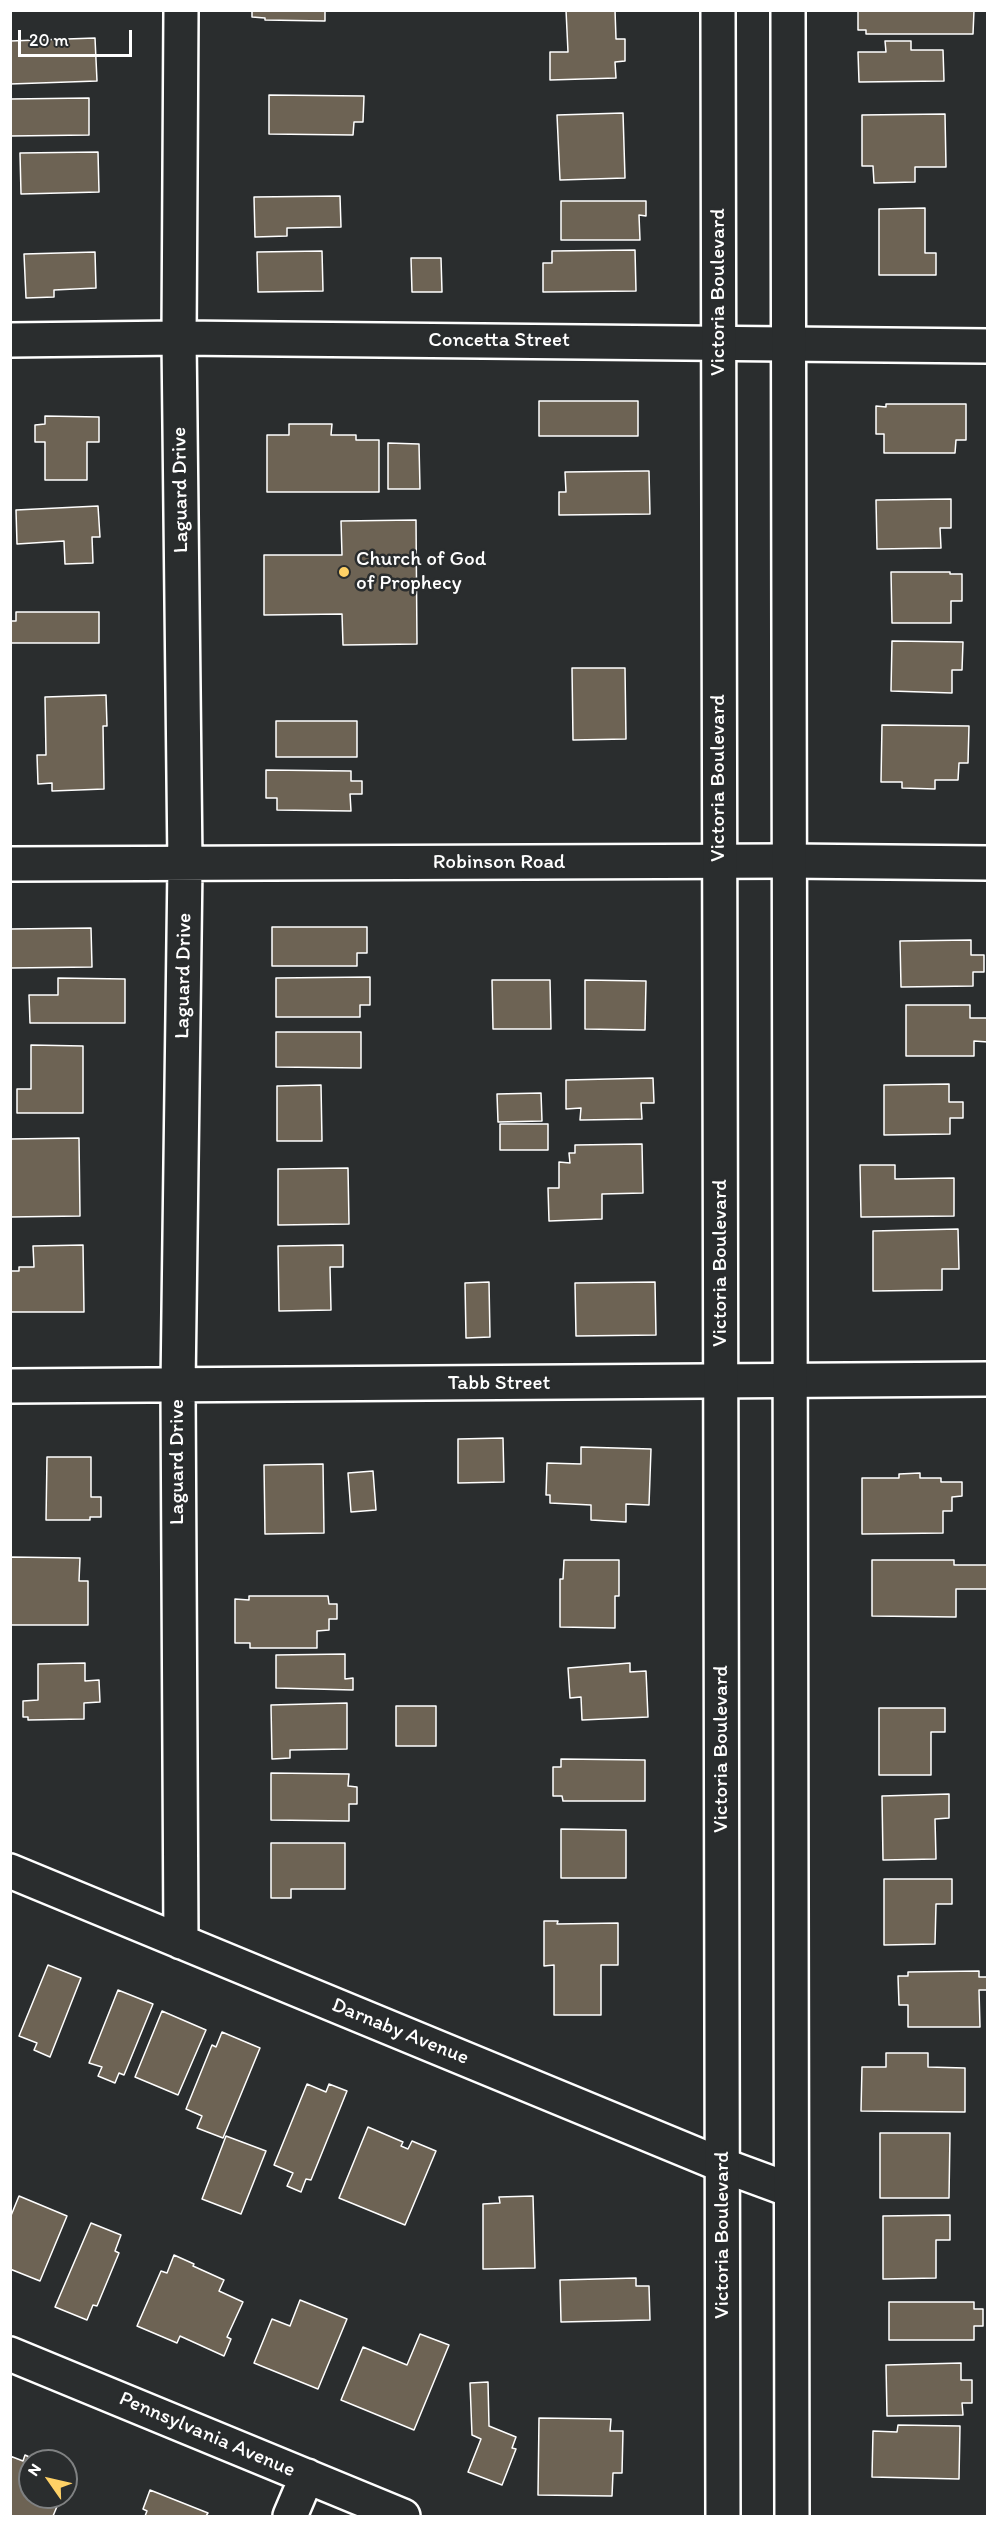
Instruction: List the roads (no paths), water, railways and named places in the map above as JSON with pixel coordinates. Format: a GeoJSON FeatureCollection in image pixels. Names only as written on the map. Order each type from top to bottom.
{"type":"FeatureCollection","features":[{"type":"Feature","properties":{"kind":"street","name":"Laguard Drive"},"geometry":{"type":"LineString","coordinates":[[181,10],[179,338],[185,865],[178,1386],[181,1942]]}},
{"type":"Feature","properties":{"kind":"street","name":"Victoria Boulevard"},"geometry":{"type":"LineString","coordinates":[[718,10],[723,2517]]}},
{"type":"Feature","properties":{"kind":"street"},"geometry":{"type":"LineString","coordinates":[[788,10],[792,2517]]}},
{"type":"Feature","properties":{"kind":"street","name":"Concetta Street"},"geometry":{"type":"LineString","coordinates":[[10,340],[179,338],[987,346]]}},
{"type":"Feature","properties":{"kind":"street","name":"Robinson Road"},"geometry":{"type":"LineString","coordinates":[[10,864],[789,861],[987,863]]}},
{"type":"Feature","properties":{"kind":"street","name":"Tabb Street"},"geometry":{"type":"LineString","coordinates":[[10,1386],[987,1379]]}},
{"type":"Feature","properties":{"kind":"street","name":"Darnaby Avenue"},"geometry":{"type":"LineString","coordinates":[[10,1872],[722,2165],[790,2190]]}},
{"type":"Feature","properties":{"kind":"street","name":"Pennsylvania Avenue"},"geometry":{"type":"LineString","coordinates":[[10,2354],[403,2517]]}},
{"type":"Feature","properties":{"kind":"street"},"geometry":{"type":"LineString","coordinates":[[290,2517],[307,2476]]}},
{"type":"Feature","properties":{"kind":"place","name":"Church of God of Prophecy"},"geometry":{"type":"Point","coordinates":[344,572]}}]}
